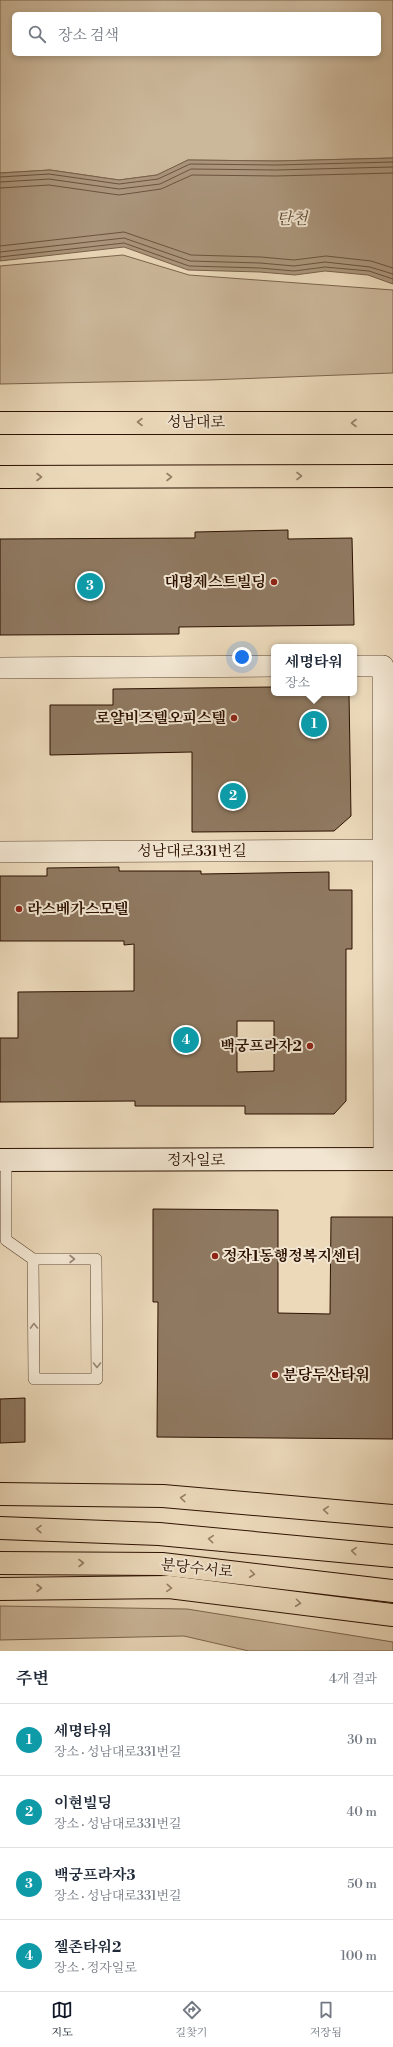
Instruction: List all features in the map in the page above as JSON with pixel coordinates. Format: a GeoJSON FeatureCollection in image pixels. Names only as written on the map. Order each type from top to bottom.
{"type":"FeatureCollection","features":[{"type":"Feature","properties":{"kind":"main road","name":"성남대로"},"geometry":{"type":"LineString","coordinates":[[0,423],[393,423]]}},
{"type":"Feature","properties":{"kind":"main road"},"geometry":{"type":"LineString","coordinates":[[0,477],[393,476]]}},
{"type":"Feature","properties":{"kind":"main road"},"geometry":{"type":"LineString","coordinates":[[0,1494],[163,1496],[393,1516]]}},
{"type":"Feature","properties":{"kind":"main road","name":"분당수서로"},"geometry":{"type":"LineString","coordinates":[[0,1528],[159,1534],[393,1556]]}},
{"type":"Feature","properties":{"kind":"main road","name":"분당수서로"},"geometry":{"type":"LineString","coordinates":[[0,1563],[162,1564],[393,1590]]}},
{"type":"Feature","properties":{"kind":"main road"},"geometry":{"type":"LineString","coordinates":[[0,1589],[169,1588],[393,1615]]}},
{"type":"Feature","properties":{"kind":"street"},"geometry":{"type":"LineString","coordinates":[[0,668],[271,666]]}},
{"type":"Feature","properties":{"kind":"street"},"geometry":{"type":"LineString","coordinates":[[357,666],[383,666],[383,850],[388,1159]]}},
{"type":"Feature","properties":{"kind":"street","name":"성남대로331번길"},"geometry":{"type":"LineString","coordinates":[[0,852],[383,850]]}},
{"type":"Feature","properties":{"kind":"street","name":"정자일로"},"geometry":{"type":"LineString","coordinates":[[3,1160],[388,1159]]}},
{"type":"Feature","properties":{"kind":"lane"},"geometry":{"type":"LineString","coordinates":[[3,1160],[6,1240],[33,1259],[96,1259],[97,1379],[34,1379],[33,1259]]}},
{"type":"Feature","properties":{"kind":"shaded area"},"geometry":{"type":"Polygon","coordinates":[[[0,0],[393,0],[393,158],[276,161],[188,160],[157,175],[119,180],[50,170],[0,173],[0,0]]]}},
{"type":"Feature","properties":{"kind":"shaded area"},"geometry":{"type":"Polygon","coordinates":[[[123,255],[189,275],[393,290],[393,373],[209,380],[0,384],[0,266],[123,255]]]}},
{"type":"Feature","properties":{"kind":"shaded area"},"geometry":{"type":"Polygon","coordinates":[[[0,1606],[187,1609],[393,1642],[393,1651],[249,1651],[184,1636],[0,1640],[0,1606]]]}},
{"type":"Feature","properties":{"kind":"water","name":"탄천"},"geometry":{"type":"Polygon","coordinates":[[[393,158],[393,284],[368,275],[325,271],[295,275],[260,272],[188,270],[124,247],[0,261],[0,173],[50,170],[119,180],[157,175],[188,160],[276,161],[393,158]]]}},
{"type":"Feature","properties":{"kind":"building"},"geometry":{"type":"Polygon","coordinates":[[[288,530],[288,539],[352,538],[354,625],[179,627],[179,634],[0,635],[0,539],[195,538],[195,532],[288,530]]]}},
{"type":"Feature","properties":{"kind":"building"},"geometry":{"type":"Polygon","coordinates":[[[271,687],[271,696],[349,696],[351,816],[334,831],[192,832],[192,752],[50,755],[50,705],[113,705],[113,689],[271,687]]]}},
{"type":"Feature","properties":{"kind":"building"},"geometry":{"type":"Polygon","coordinates":[[[119,867],[119,871],[201,871],[201,874],[329,872],[329,890],[352,890],[352,949],[346,949],[346,1101],[334,1114],[245,1114],[245,1106],[135,1106],[135,1101],[0,1102],[0,1038],[18,1038],[18,992],[134,991],[134,944],[124,945],[124,941],[0,941],[0,876],[47,876],[47,868],[119,867]],[[237,1021],[237,1072],[274,1071],[274,1021],[237,1021]]]}},
{"type":"Feature","properties":{"kind":"building","name":"분당두산타워"},"geometry":{"type":"Polygon","coordinates":[[[153,1209],[278,1210],[278,1313],[330,1314],[331,1217],[393,1217],[393,1439],[157,1437],[158,1302],[153,1302],[153,1209]]]}},
{"type":"Feature","properties":{"kind":"building"},"geometry":{"type":"Polygon","coordinates":[[[25,1398],[25,1442],[0,1443],[0,1399],[25,1398]]]}},
{"type":"Feature","properties":{"kind":"place","name":"대명제스트빌딩"},"geometry":{"type":"Point","coordinates":[274,582]}},
{"type":"Feature","properties":{"kind":"place","name":"백궁프라자3"},"geometry":{"type":"Point","coordinates":[90,586]}},
{"type":"Feature","properties":{"kind":"place","name":"로얄비즈텔오피스텔"},"geometry":{"type":"Point","coordinates":[234,718]}},
{"type":"Feature","properties":{"kind":"place","name":"세명타워"},"geometry":{"type":"Point","coordinates":[314,724]}},
{"type":"Feature","properties":{"kind":"place","name":"이현빌딩"},"geometry":{"type":"Point","coordinates":[233,796]}},
{"type":"Feature","properties":{"kind":"place","name":"라스베가스모텔"},"geometry":{"type":"Point","coordinates":[19,909]}},
{"type":"Feature","properties":{"kind":"place","name":"젤존타워2"},"geometry":{"type":"Point","coordinates":[186,1040]}},
{"type":"Feature","properties":{"kind":"place","name":"백궁프라자2"},"geometry":{"type":"Point","coordinates":[310,1046]}},
{"type":"Feature","properties":{"kind":"place","name":"정자1동행정복지센터"},"geometry":{"type":"Point","coordinates":[215,1256]}},
{"type":"Feature","properties":{"kind":"place","name":"분당두산타워"},"geometry":{"type":"Point","coordinates":[275,1375]}}]}
